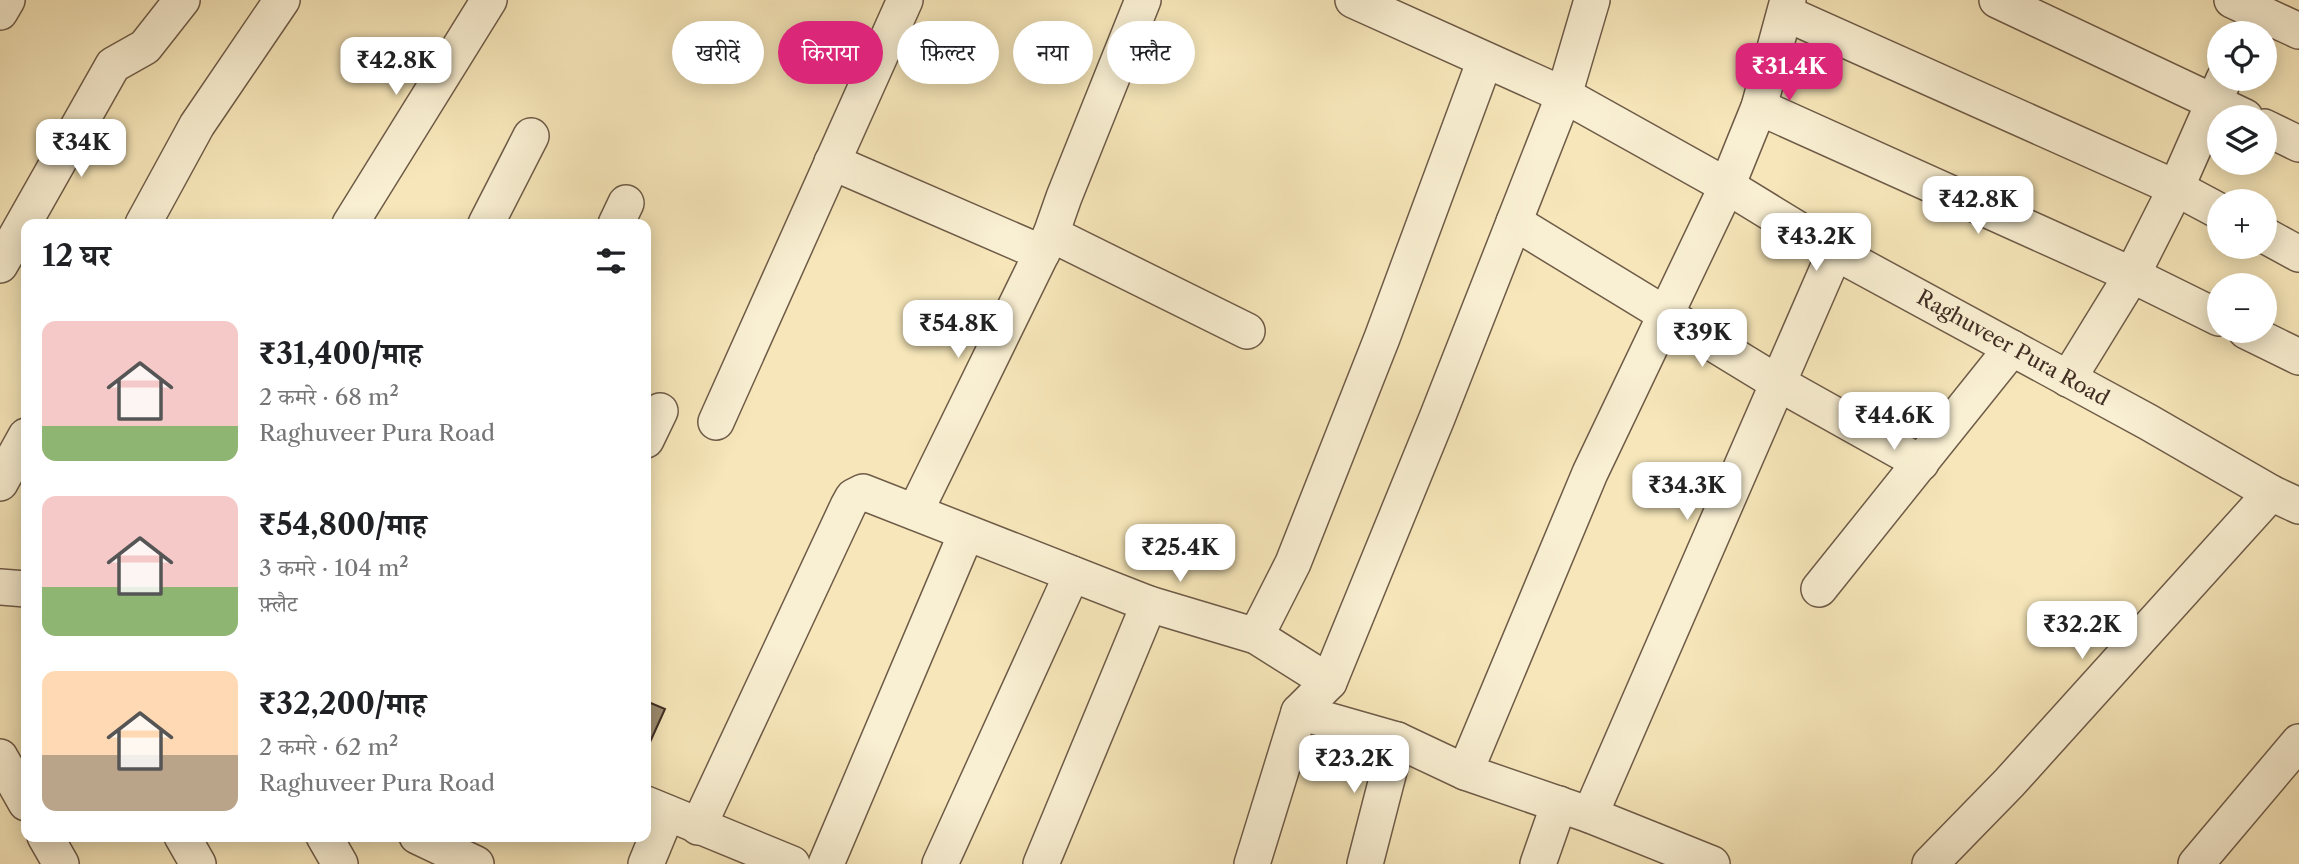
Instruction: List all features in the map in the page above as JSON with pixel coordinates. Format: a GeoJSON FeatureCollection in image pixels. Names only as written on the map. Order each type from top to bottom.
{"type":"FeatureCollection","features":[{"type":"Feature","properties":{"kind":"street"},"geometry":{"type":"LineString","coordinates":[[0,12],[7,0]]}},
{"type":"Feature","properties":{"kind":"street"},"geometry":{"type":"LineString","coordinates":[[26,219],[113,65],[145,47],[182,0]]}},
{"type":"Feature","properties":{"kind":"street"},"geometry":{"type":"LineString","coordinates":[[146,219],[197,125],[282,0]]}},
{"type":"Feature","properties":{"kind":"street"},"geometry":{"type":"LineString","coordinates":[[353,219],[489,0]]}},
{"type":"Feature","properties":{"kind":"street"},"geometry":{"type":"LineString","coordinates":[[716,422],[905,0]]}},
{"type":"Feature","properties":{"kind":"street"},"geometry":{"type":"LineString","coordinates":[[915,512],[1047,244],[1063,197],[1143,0]]}},
{"type":"Feature","properties":{"kind":"street","name":"Raghuveer Pura Road"},"geometry":{"type":"LineString","coordinates":[[1353,0],[1564,95],[1727,186],[1835,252],[2285,499]]}},
{"type":"Feature","properties":{"kind":"street"},"geometry":{"type":"LineString","coordinates":[[1252,864],[1299,712],[1329,682],[1564,95],[1592,0]]}},
{"type":"Feature","properties":{"kind":"street"},"geometry":{"type":"LineString","coordinates":[[1997,0],[2228,99],[2176,188],[2132,275],[2068,379]]}},
{"type":"Feature","properties":{"kind":"street"},"geometry":{"type":"LineString","coordinates":[[1465,772],[1590,474],[1727,186],[1759,107],[1786,7],[2207,205]]}},
{"type":"Feature","properties":{"kind":"street"},"geometry":{"type":"LineString","coordinates":[[2246,11],[2299,31]]}},
{"type":"Feature","properties":{"kind":"street"},"geometry":{"type":"LineString","coordinates":[[1256,636],[1298,551],[1382,338],[1485,60]]}},
{"type":"Feature","properties":{"kind":"street"},"geometry":{"type":"LineString","coordinates":[[1759,107],[2132,275],[2207,312]]}},
{"type":"Feature","properties":{"kind":"street"},"geometry":{"type":"LineString","coordinates":[[2277,133],[2299,144]]}},
{"type":"Feature","properties":{"kind":"street"},"geometry":{"type":"LineString","coordinates":[[489,219],[531,136]]}},
{"type":"Feature","properties":{"kind":"street"},"geometry":{"type":"LineString","coordinates":[[832,162],[1047,244],[1247,331]]}},
{"type":"Feature","properties":{"kind":"street"},"geometry":{"type":"LineString","coordinates":[[1514,222],[1778,383],[1921,463]]}},
{"type":"Feature","properties":{"kind":"street"},"geometry":{"type":"LineString","coordinates":[[0,265],[21,228]]}},
{"type":"Feature","properties":{"kind":"street"},"geometry":{"type":"LineString","coordinates":[[2277,242],[2299,254]]}},
{"type":"Feature","properties":{"kind":"street"},"geometry":{"type":"LineString","coordinates":[[1538,864],[1574,809],[1778,383],[1835,252]]}},
{"type":"Feature","properties":{"kind":"street"},"geometry":{"type":"LineString","coordinates":[[2270,343],[2299,357]]}},
{"type":"Feature","properties":{"kind":"street"},"geometry":{"type":"LineString","coordinates":[[1819,589],[2012,348]]}},
{"type":"Feature","properties":{"kind":"street"},"geometry":{"type":"LineString","coordinates":[[0,483],[21,445]]}},
{"type":"Feature","properties":{"kind":"street"},"geometry":{"type":"LineString","coordinates":[[698,827],[853,498],[863,492],[1149,604],[1256,636],[1329,682]]}},
{"type":"Feature","properties":{"kind":"street"},"geometry":{"type":"LineString","coordinates":[[1930,864],[2285,499]]}},
{"type":"Feature","properties":{"kind":"street"},"geometry":{"type":"LineString","coordinates":[[826,864],[966,534]]}},
{"type":"Feature","properties":{"kind":"street"},"geometry":{"type":"LineString","coordinates":[[940,864],[1072,574]]}},
{"type":"Feature","properties":{"kind":"street"},"geometry":{"type":"LineString","coordinates":[[0,587],[21,589]]}},
{"type":"Feature","properties":{"kind":"street"},"geometry":{"type":"LineString","coordinates":[[1041,864],[1149,604]]}},
{"type":"Feature","properties":{"kind":"street"},"geometry":{"type":"LineString","coordinates":[[1299,712],[1397,740],[1465,772],[1574,809],[1712,864]]}},
{"type":"Feature","properties":{"kind":"street"},"geometry":{"type":"LineString","coordinates":[[1365,864],[1397,740]]}},
{"type":"Feature","properties":{"kind":"street"},"geometry":{"type":"LineString","coordinates":[[2196,864],[2299,742]]}},
{"type":"Feature","properties":{"kind":"street"},"geometry":{"type":"LineString","coordinates":[[0,757],[21,794]]}},
{"type":"Feature","properties":{"kind":"street"},"geometry":{"type":"LineString","coordinates":[[651,836],[656,809],[792,864]]}},
{"type":"Feature","properties":{"kind":"street"},"geometry":{"type":"LineString","coordinates":[[48,842],[61,864]]}},
{"type":"Feature","properties":{"kind":"street"},"geometry":{"type":"LineString","coordinates":[[186,842],[198,864]]}},
{"type":"Feature","properties":{"kind":"street"},"geometry":{"type":"LineString","coordinates":[[327,842],[340,864]]}},
{"type":"Feature","properties":{"kind":"street"},"geometry":{"type":"LineString","coordinates":[[429,842],[476,864]]}},
{"type":"Feature","properties":{"kind":"street"},"geometry":{"type":"LineString","coordinates":[[646,864],[650,842]]}},
{"type":"Feature","properties":{"kind":"building"},"geometry":{"type":"Polygon","coordinates":[[[651,703],[665,709],[651,740],[651,703]]]}}]}
